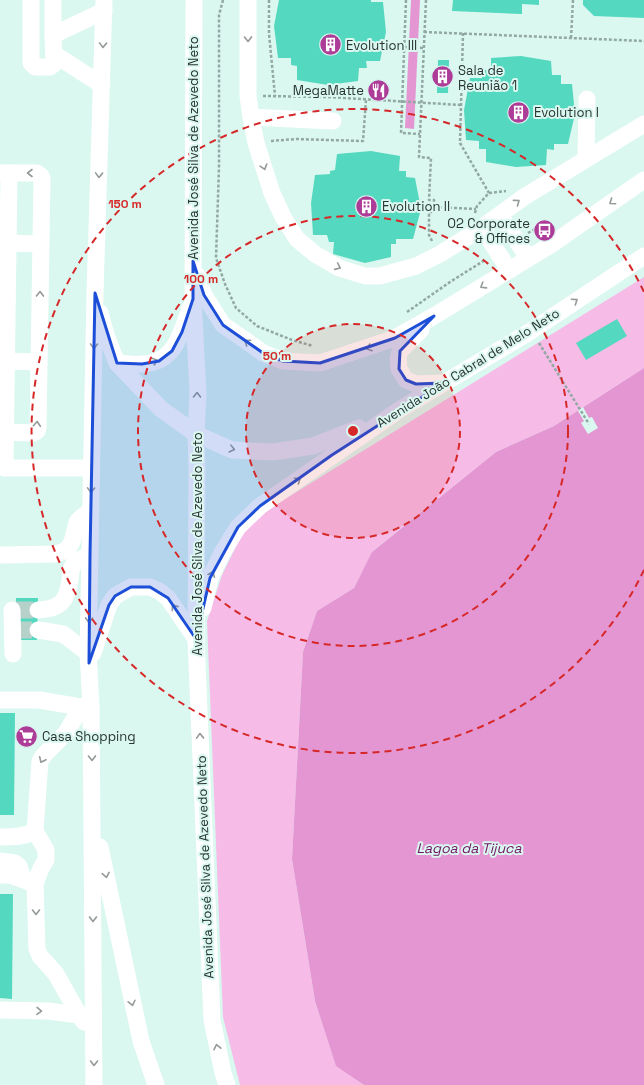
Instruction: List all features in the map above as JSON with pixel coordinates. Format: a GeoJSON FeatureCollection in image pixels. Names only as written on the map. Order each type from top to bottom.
{"type":"FeatureCollection","features":[{"type":"Feature","properties":{"kind":"street"},"geometry":{"type":"LineString","coordinates":[[31,0],[31,63],[35,67],[50,67],[54,64],[53,0]]}},
{"type":"Feature","properties":{"kind":"street","name":"Avenida José Silva de Azevedo Neto"},"geometry":{"type":"LineString","coordinates":[[194,0],[193,299],[198,392],[196,434],[196,639],[212,1020],[227,1085]]}},
{"type":"Feature","properties":{"kind":"street"},"geometry":{"type":"LineString","coordinates":[[248,0],[248,96],[256,142],[272,193],[283,217],[297,238],[315,254],[339,268],[365,276],[380,276],[416,266],[440,254],[482,228],[524,197],[644,124]]}},
{"type":"Feature","properties":{"kind":"street"},"geometry":{"type":"LineString","coordinates":[[54,35],[105,4]]}},
{"type":"Feature","properties":{"kind":"street"},"geometry":{"type":"LineString","coordinates":[[94,1085],[93,810],[86,706],[89,658],[95,293],[105,4]]}},
{"type":"Feature","properties":{"kind":"street"},"geometry":{"type":"LineString","coordinates":[[54,54],[102,86]]}},
{"type":"Feature","properties":{"kind":"street"},"geometry":{"type":"LineString","coordinates":[[586,158],[587,99]]}},
{"type":"Feature","properties":{"kind":"street"},"geometry":{"type":"LineString","coordinates":[[251,117],[333,121]]}},
{"type":"Feature","properties":{"kind":"street"},"geometry":{"type":"LineString","coordinates":[[4,427],[34,433],[37,430],[41,176],[37,173],[4,173],[8,243],[3,467],[92,468]]}},
{"type":"Feature","properties":{"kind":"street"},"geometry":{"type":"LineString","coordinates":[[193,261],[204,295],[223,325],[263,353],[283,361],[320,363],[395,338],[434,316],[552,244],[644,180]]}},
{"type":"Feature","properties":{"kind":"street"},"geometry":{"type":"LineString","coordinates":[[500,214],[528,258]]}},
{"type":"Feature","properties":{"kind":"street"},"geometry":{"type":"LineString","coordinates":[[482,228],[509,270]]}},
{"type":"Feature","properties":{"kind":"street"},"geometry":{"type":"LineString","coordinates":[[8,243],[40,244]]}},
{"type":"Feature","properties":{"kind":"street","name":"Avenida João Cabral de Melo Neto"},"geometry":{"type":"LineString","coordinates":[[196,639],[210,578],[222,553],[238,527],[260,506],[399,410],[531,330],[644,256]]}},
{"type":"Feature","properties":{"kind":"street"},"geometry":{"type":"LineString","coordinates":[[95,293],[106,335],[117,363],[161,409],[196,434],[232,450],[274,452],[313,446],[345,435],[399,410]]}},
{"type":"Feature","properties":{"kind":"street"},"geometry":{"type":"LineString","coordinates":[[117,363],[142,364],[159,361],[172,351],[182,332],[193,299]]}},
{"type":"Feature","properties":{"kind":"street"},"geometry":{"type":"LineString","coordinates":[[434,316],[400,351],[398,359],[399,369],[406,380],[416,384],[444,383]]}},
{"type":"Feature","properties":{"kind":"street"},"geometry":{"type":"LineString","coordinates":[[6,361],[38,362]]}},
{"type":"Feature","properties":{"kind":"street"},"geometry":{"type":"LineString","coordinates":[[0,555],[56,554],[67,550],[72,542],[77,522],[91,510]]}},
{"type":"Feature","properties":{"kind":"street"},"geometry":{"type":"LineString","coordinates":[[38,610],[49,610],[59,606],[66,597],[71,570],[75,563],[90,555]]}},
{"type":"Feature","properties":{"kind":"street"},"geometry":{"type":"LineString","coordinates":[[89,658],[109,605],[115,596],[131,587],[150,587],[159,591],[168,598],[196,639]]}},
{"type":"Feature","properties":{"kind":"street"},"geometry":{"type":"LineString","coordinates":[[9,610],[14,630],[13,654]]}},
{"type":"Feature","properties":{"kind":"street"},"geometry":{"type":"LineString","coordinates":[[38,630],[63,634],[89,658]]}},
{"type":"Feature","properties":{"kind":"street"},"geometry":{"type":"LineString","coordinates":[[0,700],[39,700],[86,706]]}},
{"type":"Feature","properties":{"kind":"street"},"geometry":{"type":"LineString","coordinates":[[0,849],[14,847],[19,844],[29,833],[40,761],[66,733],[86,706]]}},
{"type":"Feature","properties":{"kind":"street"},"geometry":{"type":"LineString","coordinates":[[93,810],[132,1004],[141,1041],[156,1085]]}},
{"type":"Feature","properties":{"kind":"street"},"geometry":{"type":"LineString","coordinates":[[0,837],[29,833]]}},
{"type":"Feature","properties":{"kind":"street"},"geometry":{"type":"LineString","coordinates":[[29,833],[46,850],[46,860],[29,882]]}},
{"type":"Feature","properties":{"kind":"street"},"geometry":{"type":"LineString","coordinates":[[0,861],[14,863],[19,866],[29,882],[37,949],[40,956],[56,974],[79,1015],[94,1034]]}},
{"type":"Feature","properties":{"kind":"street"},"geometry":{"type":"LineString","coordinates":[[0,875],[10,875],[29,882]]}},
{"type":"Feature","properties":{"kind":"street"},"geometry":{"type":"LineString","coordinates":[[0,1010],[48,1011],[79,1015]]}},
{"type":"Feature","properties":{"kind":"path"},"geometry":{"type":"LineString","coordinates":[[269,0],[269,34],[275,96]]}},
{"type":"Feature","properties":{"kind":"path"},"geometry":{"type":"LineString","coordinates":[[406,0],[404,102],[401,133],[420,134]]}},
{"type":"Feature","properties":{"kind":"path"},"geometry":{"type":"LineString","coordinates":[[426,0],[419,157],[431,158],[429,200],[434,200],[434,212],[429,212],[429,235],[440,254]]}},
{"type":"Feature","properties":{"kind":"path"},"geometry":{"type":"LineString","coordinates":[[571,38],[573,0]]}},
{"type":"Feature","properties":{"kind":"path"},"geometry":{"type":"LineString","coordinates":[[424,32],[644,41]]}},
{"type":"Feature","properties":{"kind":"path"},"geometry":{"type":"LineString","coordinates":[[463,33],[460,143],[489,193]]}},
{"type":"Feature","properties":{"kind":"path"},"geometry":{"type":"LineString","coordinates":[[406,47],[424,48]]}},
{"type":"Feature","properties":{"kind":"path"},"geometry":{"type":"LineString","coordinates":[[328,86],[328,97]]}},
{"type":"Feature","properties":{"kind":"path"},"geometry":{"type":"LineString","coordinates":[[248,96],[328,97],[416,103],[461,104]]}},
{"type":"Feature","properties":{"kind":"path"},"geometry":{"type":"LineString","coordinates":[[287,139],[296,139]]}},
{"type":"Feature","properties":{"kind":"path"},"geometry":{"type":"LineString","coordinates":[[434,207],[476,209]]}},
{"type":"Feature","properties":{"kind":"path"},"geometry":{"type":"LineString","coordinates":[[531,330],[589,424]]}},
{"type":"Feature","properties":{"kind":"highlighted area"},"geometry":{"type":"Polygon","coordinates":[[[193,261],[204,295],[223,325],[263,353],[283,361],[320,363],[395,338],[434,316],[400,351],[399,369],[406,380],[416,384],[444,383],[332,455],[260,506],[238,527],[210,578],[196,639],[168,598],[150,587],[131,587],[115,596],[109,605],[89,663],[90,555],[95,293],[117,363],[142,364],[159,361],[172,351],[182,332],[193,299],[193,261]]]}},
{"type":"Feature","properties":{"kind":"shaded area"},"geometry":{"type":"Polygon","coordinates":[[[644,277],[644,368],[554,426],[496,452],[373,551],[354,588],[317,611],[303,652],[292,859],[315,1001],[336,1065],[364,1085],[240,1085],[223,1017],[207,621],[222,575],[248,522],[644,277]]]}},
{"type":"Feature","properties":{"kind":"water"},"geometry":{"type":"Polygon","coordinates":[[[411,0],[420,0],[414,129],[405,128],[411,0]]]}},
{"type":"Feature","properties":{"kind":"water","name":"Lagoa da Tijuca"},"geometry":{"type":"Polygon","coordinates":[[[644,368],[644,1085],[364,1085],[336,1066],[315,1001],[292,859],[303,652],[317,611],[354,588],[372,552],[496,452],[554,426],[644,368]]]}},
{"type":"Feature","properties":{"kind":"pier"},"geometry":{"type":"Polygon","coordinates":[[[583,407],[589,418],[592,417],[598,428],[588,434],[581,423],[584,421],[578,411],[583,407]]]}},
{"type":"Feature","properties":{"kind":"building","name":"Evolution III"},"geometry":{"type":"Polygon","coordinates":[[[279,0],[371,0],[371,2],[383,2],[386,32],[380,61],[366,61],[367,68],[359,68],[358,81],[328,85],[297,80],[297,66],[291,65],[291,58],[278,58],[274,26],[279,0]]]}},
{"type":"Feature","properties":{"kind":"building"},"geometry":{"type":"Polygon","coordinates":[[[453,0],[539,0],[539,5],[522,4],[522,14],[452,11],[453,0]]]}},
{"type":"Feature","properties":{"kind":"building"},"geometry":{"type":"Polygon","coordinates":[[[583,0],[644,0],[644,18],[594,16],[583,5],[583,0]]]}},
{"type":"Feature","properties":{"kind":"building","name":"Evolution I"},"geometry":{"type":"Polygon","coordinates":[[[521,56],[551,61],[552,75],[561,75],[561,84],[572,84],[575,114],[568,144],[554,144],[554,150],[547,149],[546,165],[516,167],[486,162],[486,149],[479,149],[479,141],[466,140],[464,110],[470,78],[482,78],[482,70],[491,70],[491,58],[521,56]]]}},
{"type":"Feature","properties":{"kind":"building","name":"Sala de Reunião 1"},"geometry":{"type":"Polygon","coordinates":[[[438,60],[449,60],[448,93],[437,93],[438,60]]]}},
{"type":"Feature","properties":{"kind":"building","name":"Evolution II"},"geometry":{"type":"Polygon","coordinates":[[[371,151],[400,156],[399,171],[406,171],[406,177],[415,178],[421,209],[413,239],[396,239],[396,244],[391,244],[391,257],[365,263],[333,254],[334,242],[329,242],[327,235],[313,235],[311,203],[315,175],[330,174],[330,171],[335,170],[337,154],[371,151]]]}},
{"type":"Feature","properties":{"kind":"building"},"geometry":{"type":"Polygon","coordinates":[[[617,319],[627,336],[586,360],[576,343],[617,319]]]}},
{"type":"Feature","properties":{"kind":"building"},"geometry":{"type":"Polygon","coordinates":[[[16,598],[38,598],[37,640],[15,640],[16,598]]]}},
{"type":"Feature","properties":{"kind":"building"},"geometry":{"type":"Polygon","coordinates":[[[0,713],[15,713],[14,815],[0,815],[0,713]]]}},
{"type":"Feature","properties":{"kind":"building"},"geometry":{"type":"Polygon","coordinates":[[[0,894],[13,894],[12,999],[0,998],[0,894]]]}},
{"type":"Feature","properties":{"kind":"tunnel"},"geometry":{"type":"LineString","coordinates":[[16,610],[38,610]]}},
{"type":"Feature","properties":{"kind":"tunnel"},"geometry":{"type":"LineString","coordinates":[[15,630],[38,630]]}},
{"type":"Feature","properties":{"kind":"place","name":"Evolution III"},"geometry":{"type":"Point","coordinates":[330,45]}},
{"type":"Feature","properties":{"kind":"place","name":"Sala de Reunião 1"},"geometry":{"type":"Point","coordinates":[443,77]}},
{"type":"Feature","properties":{"kind":"place","name":"MegaMatte"},"geometry":{"type":"Point","coordinates":[379,90]}},
{"type":"Feature","properties":{"kind":"place","name":"Evolution I"},"geometry":{"type":"Point","coordinates":[519,112]}},
{"type":"Feature","properties":{"kind":"place","name":"Evolution II"},"geometry":{"type":"Point","coordinates":[366,206]}},
{"type":"Feature","properties":{"kind":"place","name":"O2 Corporate & Offices"},"geometry":{"type":"Point","coordinates":[545,230]}},
{"type":"Feature","properties":{"kind":"place","name":"Casa Shopping"},"geometry":{"type":"Point","coordinates":[27,736]}}]}
